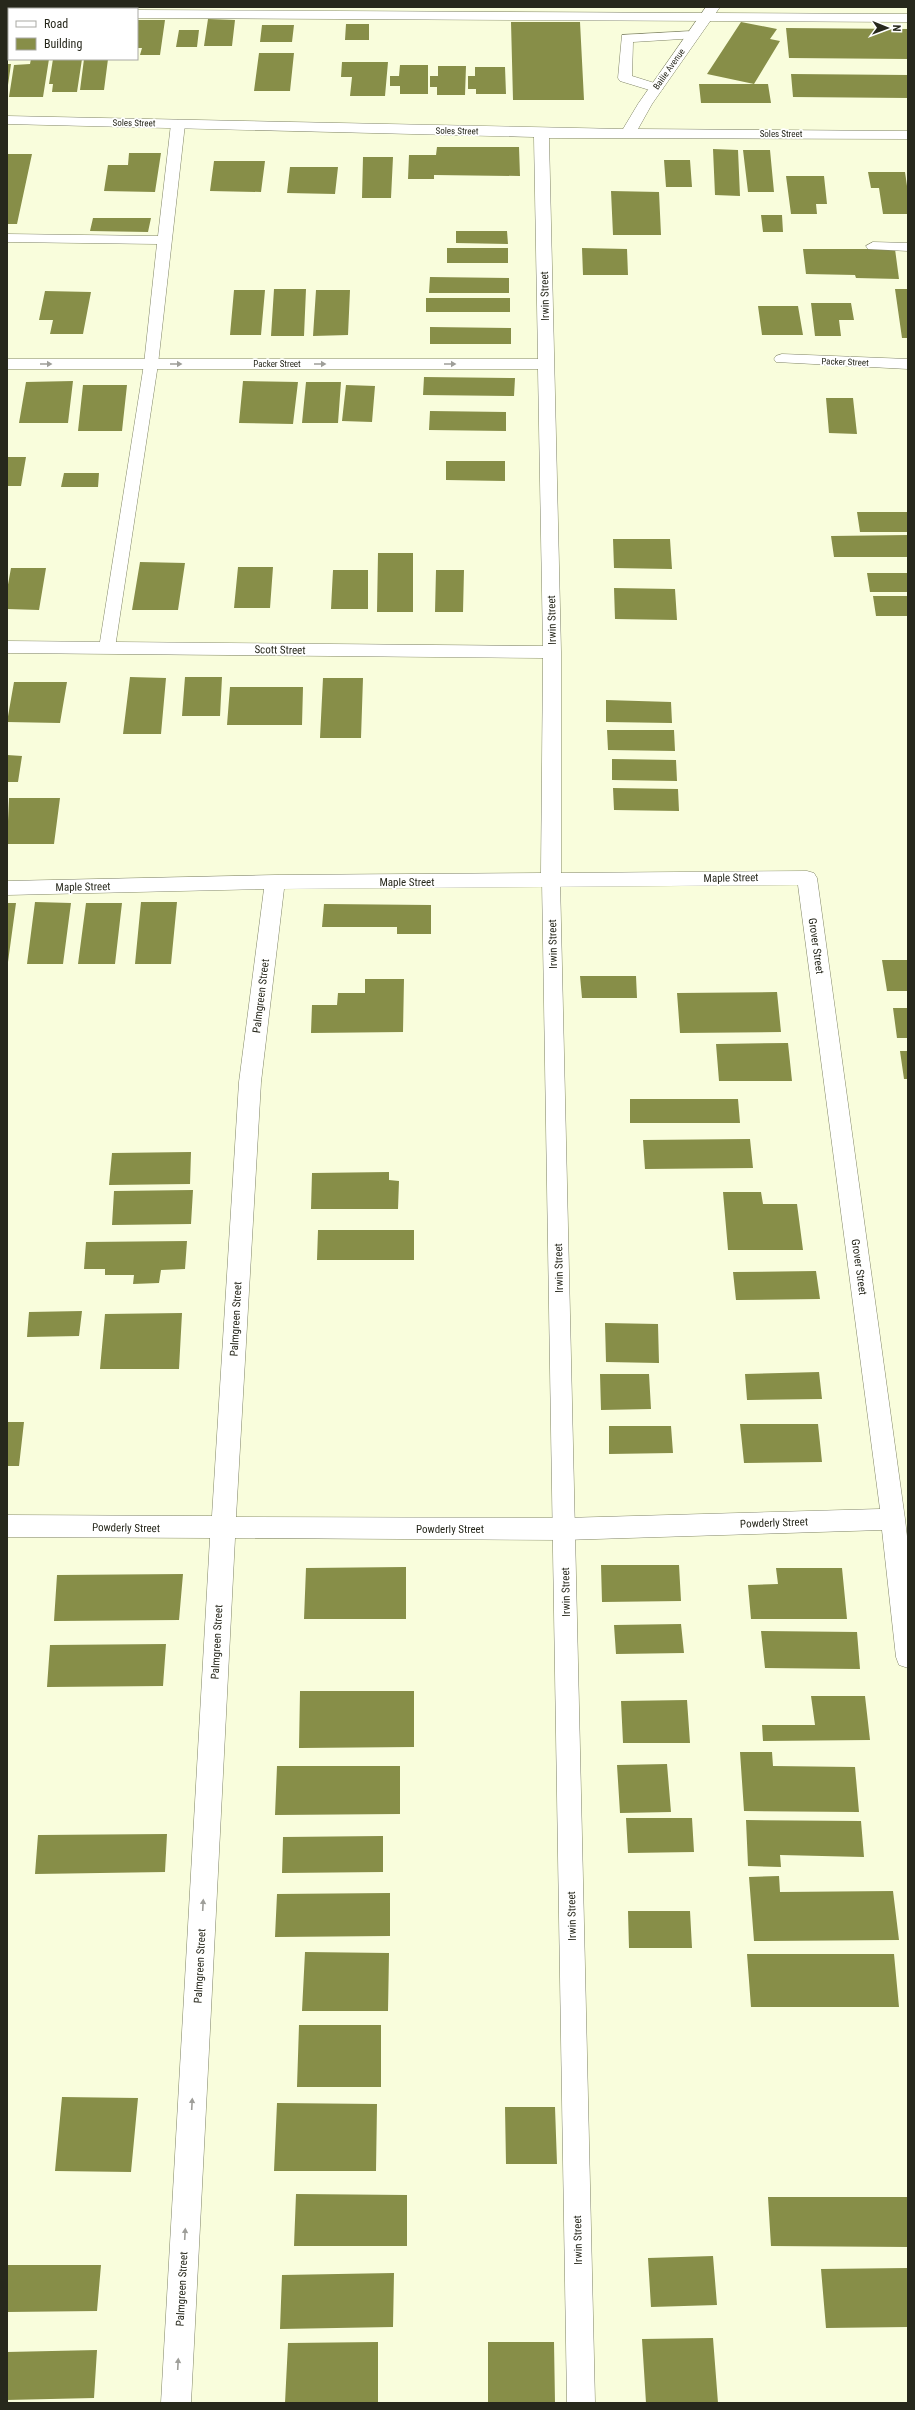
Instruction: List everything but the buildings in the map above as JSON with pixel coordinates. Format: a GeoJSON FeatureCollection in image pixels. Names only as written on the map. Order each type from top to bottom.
{"type":"FeatureCollection","features":[{"type":"Feature","properties":{"kind":"street","name":"Bailie Avenue"},"geometry":{"type":"LineString","coordinates":[[628,133],[656,88],[709,12]]}},
{"type":"Feature","properties":{"kind":"street","name":"Soles Street"},"geometry":{"type":"LineString","coordinates":[[7,120],[540,133],[908,135]]}},
{"type":"Feature","properties":{"kind":"street","name":"Irwin Street"},"geometry":{"type":"LineString","coordinates":[[540,133],[552,652],[551,880]]}},
{"type":"Feature","properties":{"kind":"street","name":"Packer Street"},"geometry":{"type":"LineString","coordinates":[[782,360],[908,364]]}},
{"type":"Feature","properties":{"kind":"street","name":"Packer Street"},"geometry":{"type":"LineString","coordinates":[[7,364],[546,364]]}},
{"type":"Feature","properties":{"kind":"street","name":"Scott Street"},"geometry":{"type":"LineString","coordinates":[[7,647],[552,652]]}},
{"type":"Feature","properties":{"kind":"street","name":"Maple Street"},"geometry":{"type":"LineString","coordinates":[[7,888],[275,882],[807,878]]}},
{"type":"Feature","properties":{"kind":"street","name":"Grover Street"},"geometry":{"type":"LineString","coordinates":[[807,878],[900,1519],[908,1657]]}},
{"type":"Feature","properties":{"kind":"street","name":"Palmgreen Street"},"geometry":{"type":"LineString","coordinates":[[176,2403],[223,1529],[250,1082],[275,882]]}},
{"type":"Feature","properties":{"kind":"street","name":"Powderly Street"},"geometry":{"type":"LineString","coordinates":[[7,1526],[223,1529],[564,1529],[900,1519]]}},
{"type":"Feature","properties":{"kind":"lane"},"geometry":{"type":"LineString","coordinates":[[138,14],[709,12],[908,18]]}},
{"type":"Feature","properties":{"kind":"lane"},"geometry":{"type":"LineString","coordinates":[[656,88],[625,78],[627,38],[693,35]]}},
{"type":"Feature","properties":{"kind":"lane"},"geometry":{"type":"LineString","coordinates":[[107,648],[151,364],[178,124]]}},
{"type":"Feature","properties":{"kind":"lane"},"geometry":{"type":"LineString","coordinates":[[7,238],[165,240]]}},
{"type":"Feature","properties":{"kind":"lane"},"geometry":{"type":"LineString","coordinates":[[873,246],[908,247]]}},
{"type":"Feature","properties":{"kind":"lane","name":"Irwin Street"},"geometry":{"type":"LineString","coordinates":[[551,880],[581,2403]]}}]}
